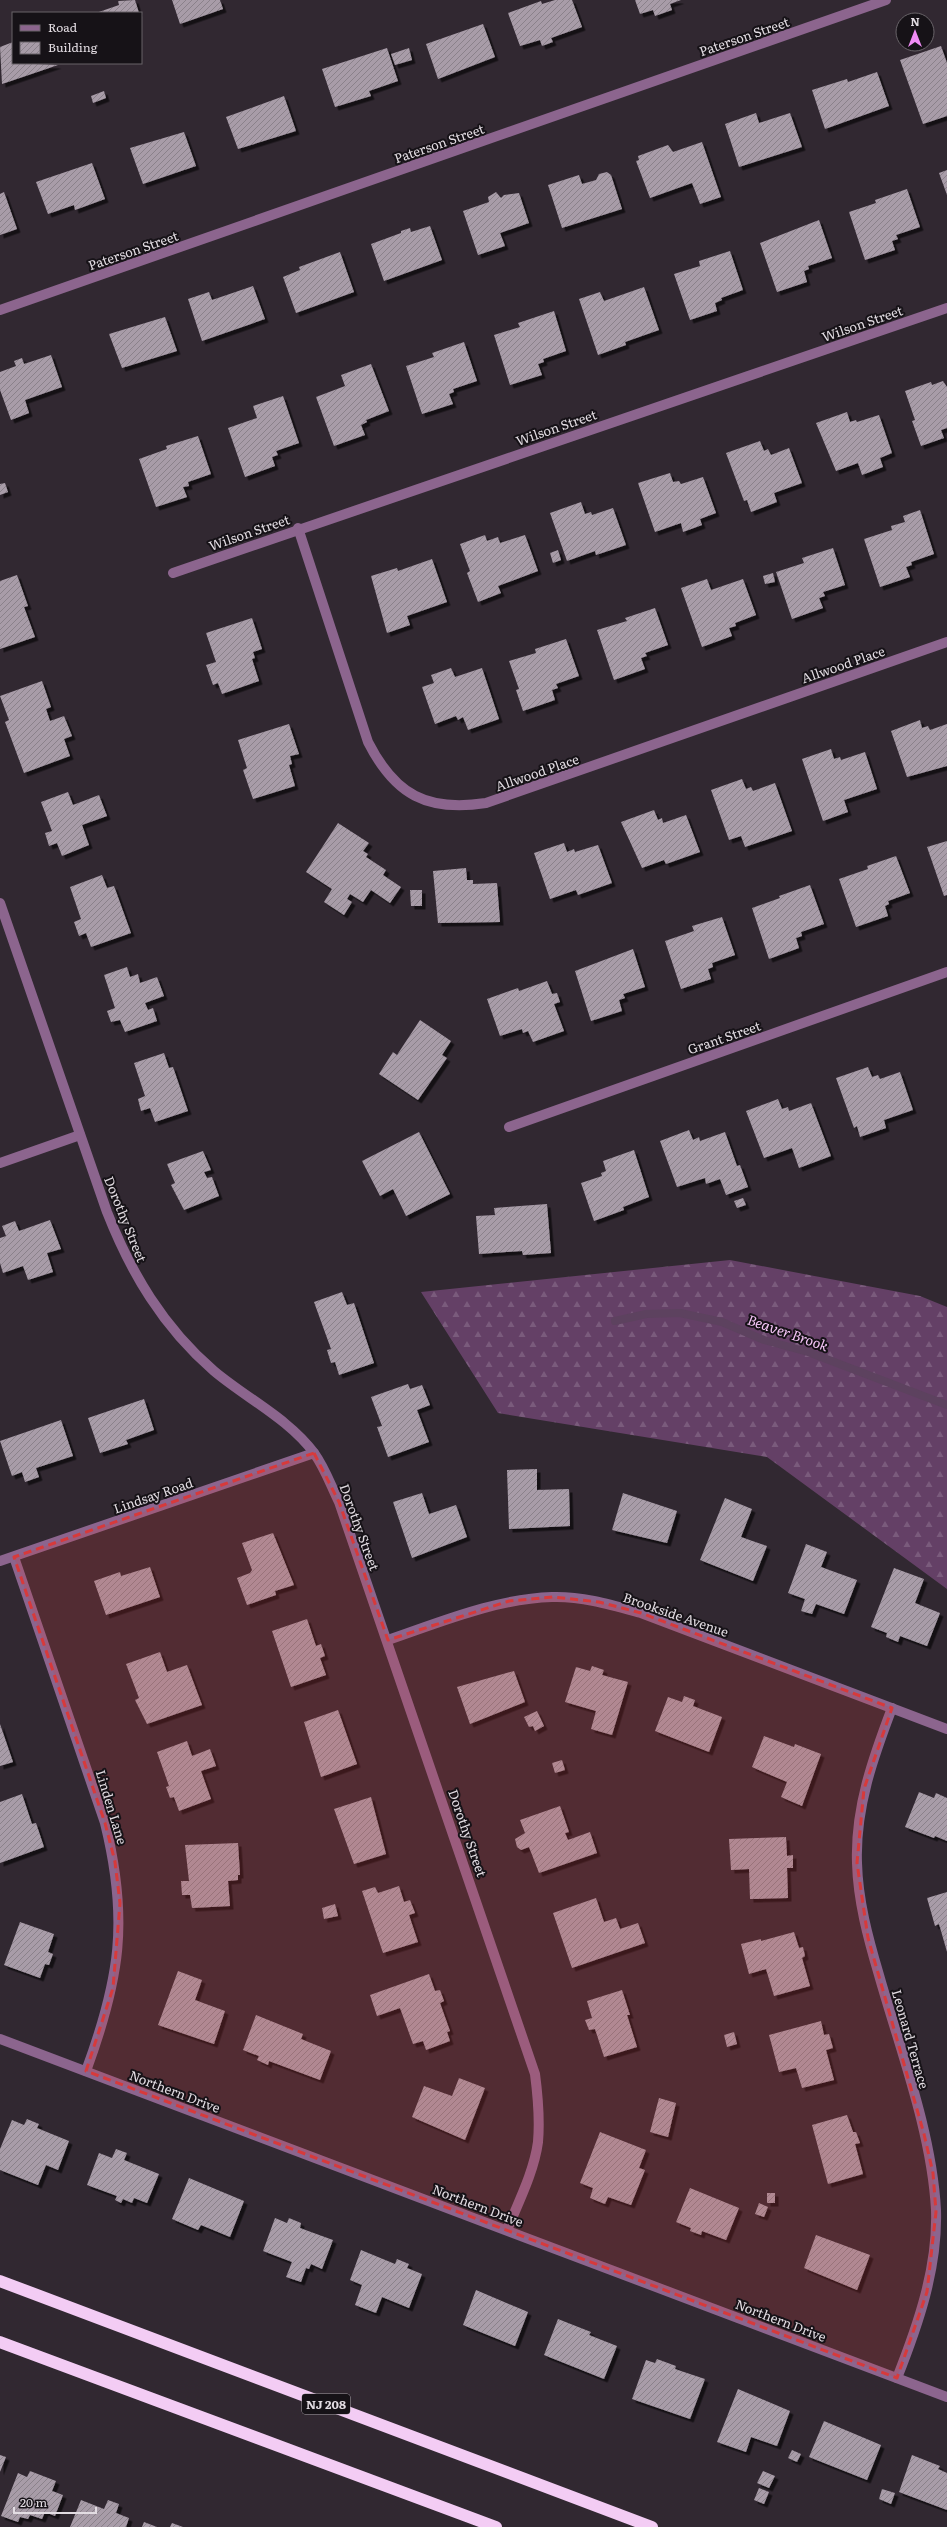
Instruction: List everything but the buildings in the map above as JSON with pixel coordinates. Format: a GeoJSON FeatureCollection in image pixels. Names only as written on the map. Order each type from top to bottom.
{"type":"FeatureCollection","features":[{"type":"Feature","properties":{"kind":"highway","name":"NJ 208"},"geometry":{"type":"LineString","coordinates":[[0,2281],[652,2527]]}},
{"type":"Feature","properties":{"kind":"highway"},"geometry":{"type":"LineString","coordinates":[[0,2342],[496,2527]]}},
{"type":"Feature","properties":{"kind":"street","name":"Paterson Street"},"geometry":{"type":"LineString","coordinates":[[0,310],[886,0]]}},
{"type":"Feature","properties":{"kind":"street","name":"Wilson Street"},"geometry":{"type":"LineString","coordinates":[[173,572],[298,528],[947,308]]}},
{"type":"Feature","properties":{"kind":"street","name":"Allwood Place"},"geometry":{"type":"LineString","coordinates":[[298,528],[368,742],[379,764],[394,783],[434,804],[459,807],[486,803],[947,642]]}},
{"type":"Feature","properties":{"kind":"street","name":"Dorothy Street"},"geometry":{"type":"LineString","coordinates":[[0,903],[80,1135],[121,1247],[138,1280],[158,1311],[183,1340],[213,1370],[297,1435],[314,1453],[339,1502],[388,1640],[535,2074],[539,2109],[537,2143],[528,2176],[507,2230]]}},
{"type":"Feature","properties":{"kind":"street","name":"Grant Street"},"geometry":{"type":"LineString","coordinates":[[509,1127],[947,972]]}},
{"type":"Feature","properties":{"kind":"street"},"geometry":{"type":"LineString","coordinates":[[0,1163],[80,1135]]}},
{"type":"Feature","properties":{"kind":"street","name":"Lindsay Road"},"geometry":{"type":"LineString","coordinates":[[0,1561],[314,1453]]}},
{"type":"Feature","properties":{"kind":"street","name":"Linden Lane"},"geometry":{"type":"LineString","coordinates":[[14,1557],[105,1823],[115,1862],[120,1910],[119,1944],[113,1988],[102,2027],[86,2071]]}},
{"type":"Feature","properties":{"kind":"street","name":"Brookside Avenue"},"geometry":{"type":"LineString","coordinates":[[388,1640],[509,1601],[553,1597],[599,1602],[641,1613],[947,1729]]}},
{"type":"Feature","properties":{"kind":"street","name":"Leonard Terrace"},"geometry":{"type":"LineString","coordinates":[[892,1708],[864,1789],[858,1826],[857,1870],[860,1901],[868,1938],[926,2140],[933,2173],[936,2212],[933,2255],[927,2292],[915,2332],[897,2378]]}},
{"type":"Feature","properties":{"kind":"street","name":"Northern Drive"},"geometry":{"type":"LineString","coordinates":[[0,2039],[947,2397]]}},
{"type":"Feature","properties":{"kind":"highlighted area"},"geometry":{"type":"Polygon","coordinates":[[[314,1453],[339,1502],[388,1640],[509,1601],[553,1597],[599,1602],[641,1613],[892,1708],[864,1789],[857,1863],[868,1938],[924,2134],[933,2173],[936,2212],[927,2292],[897,2378],[86,2071],[113,1988],[120,1903],[115,1862],[105,1823],[14,1557],[314,1453]]]}},
{"type":"Feature","properties":{"kind":"green space"},"geometry":{"type":"Polygon","coordinates":[[[730,1260],[920,1296],[947,1307],[947,1589],[767,1457],[498,1413],[421,1292],[730,1260]]]}},
{"type":"Feature","properties":{"kind":"waterway","name":"Beaver Brook"},"geometry":{"type":"LineString","coordinates":[[615,1321],[646,1314],[680,1313],[722,1322],[764,1340],[808,1352],[947,1405]]}}]}
